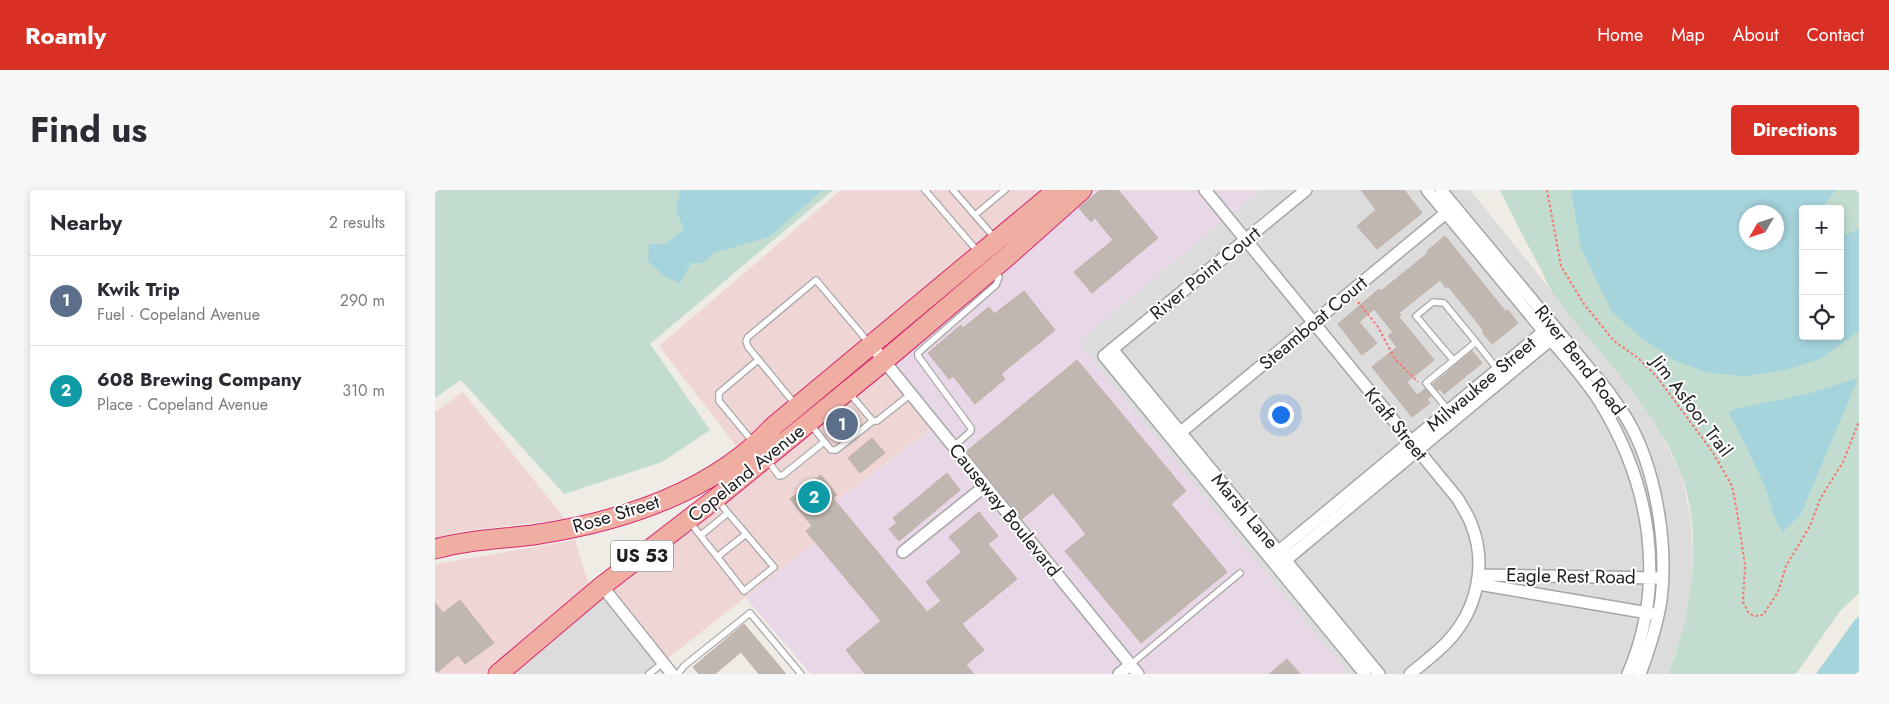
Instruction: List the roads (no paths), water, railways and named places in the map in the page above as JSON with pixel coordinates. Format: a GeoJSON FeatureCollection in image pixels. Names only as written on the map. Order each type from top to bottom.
{"type":"FeatureCollection","features":[{"type":"Feature","properties":{"kind":"highway","name":"Copeland Avenue"},"geometry":{"type":"LineString","coordinates":[[1003,248],[1057,190]]}},
{"type":"Feature","properties":{"kind":"highway","name":"Copeland Avenue"},"geometry":{"type":"LineString","coordinates":[[498,674],[602,586],[716,498],[760,451],[803,415],[872,346],[1080,191]]}},
{"type":"Feature","properties":{"kind":"highway","name":"Copeland Avenue"},"geometry":{"type":"LineString","coordinates":[[775,426],[803,415],[848,390],[884,361],[986,262]]}},
{"type":"Feature","properties":{"kind":"highway","name":"Rose Street"},"geometry":{"type":"LineString","coordinates":[[435,549],[585,526],[632,512],[674,495],[705,479],[743,455],[760,451],[775,426]]}},
{"type":"Feature","properties":{"kind":"street","name":"Kraft Street"},"geometry":{"type":"LineString","coordinates":[[1205,190],[1458,499],[1472,525],[1478,547],[1479,580],[1471,606],[1460,626],[1449,640],[1411,674]]}},
{"type":"Feature","properties":{"kind":"street","name":"River Point Court"},"geometry":{"type":"LineString","coordinates":[[1108,352],[1306,190]]}},
{"type":"Feature","properties":{"kind":"street","name":"River Bend Road"},"geometry":{"type":"LineString","coordinates":[[1427,190],[1450,209],[1551,332],[1607,390],[1627,420],[1641,450],[1659,514],[1663,552],[1652,614],[1650,647],[1640,674]]}},
{"type":"Feature","properties":{"kind":"street","name":"River Bend Road"},"geometry":{"type":"LineString","coordinates":[[1441,190],[1450,209]]}},
{"type":"Feature","properties":{"kind":"street","name":"Steamboat Court"},"geometry":{"type":"LineString","coordinates":[[1176,436],[1450,209]]}},
{"type":"Feature","properties":{"kind":"street","name":"Milwaukee Street"},"geometry":{"type":"LineString","coordinates":[[1415,447],[1449,411],[1499,370],[1551,332]]}},
{"type":"Feature","properties":{"kind":"street","name":"Milwaukee Street"},"geometry":{"type":"LineString","coordinates":[[1278,559],[1551,332]]}},
{"type":"Feature","properties":{"kind":"street","name":"Causeway Boulevard"},"geometry":{"type":"LineString","coordinates":[[872,346],[1134,669]]}},
{"type":"Feature","properties":{"kind":"street","name":"Marsh Lane"},"geometry":{"type":"LineString","coordinates":[[1108,352],[1278,559],[1379,674]]}},
{"type":"Feature","properties":{"kind":"street"},"geometry":{"type":"LineString","coordinates":[[903,552],[985,486]]}},
{"type":"Feature","properties":{"kind":"street","name":"Marsh Lane"},"geometry":{"type":"LineString","coordinates":[[1278,559],[1365,674]]}},
{"type":"Feature","properties":{"kind":"street","name":"Eagle Rest Road"},"geometry":{"type":"LineString","coordinates":[[1479,580],[1657,578]]}},
{"type":"Feature","properties":{"kind":"street","name":"Eagle Rest Road"},"geometry":{"type":"LineString","coordinates":[[1479,580],[1652,614]]}},
{"type":"Feature","properties":{"kind":"street"},"geometry":{"type":"LineString","coordinates":[[602,586],[672,674]]}},
{"type":"Feature","properties":{"kind":"street","name":"River Bend Road"},"geometry":{"type":"LineString","coordinates":[[1628,674],[1652,614]]}},
{"type":"Feature","properties":{"kind":"street"},"geometry":{"type":"LineString","coordinates":[[1119,674],[1134,669]]}},
{"type":"Feature","properties":{"kind":"lane"},"geometry":{"type":"LineString","coordinates":[[925,190],[999,277],[996,285],[918,353],[918,356],[971,428],[971,431],[953,447]]}},
{"type":"Feature","properties":{"kind":"lane"},"geometry":{"type":"LineString","coordinates":[[953,190],[1003,248]]}},
{"type":"Feature","properties":{"kind":"lane"},"geometry":{"type":"LineString","coordinates":[[975,215],[1005,190]]}},
{"type":"Feature","properties":{"kind":"lane"},"geometry":{"type":"LineString","coordinates":[[872,346],[816,280],[748,337],[746,341],[831,450],[836,450],[873,421],[877,422],[882,419],[911,394]]}},
{"type":"Feature","properties":{"kind":"lane"},"geometry":{"type":"LineString","coordinates":[[1454,361],[1416,316],[1433,302],[1444,304],[1499,370]]}},
{"type":"Feature","properties":{"kind":"lane"},"geometry":{"type":"LineString","coordinates":[[1449,411],[1426,383],[1476,342]]}},
{"type":"Feature","properties":{"kind":"lane"},"geometry":{"type":"LineString","coordinates":[[759,360],[719,393],[719,401],[779,476],[783,475],[824,442]]}},
{"type":"Feature","properties":{"kind":"lane"},"geometry":{"type":"LineString","coordinates":[[848,390],[873,421]]}},
{"type":"Feature","properties":{"kind":"lane"},"geometry":{"type":"LineString","coordinates":[[688,520],[744,592],[774,567],[716,498]]}},
{"type":"Feature","properties":{"kind":"lane"},"geometry":{"type":"LineString","coordinates":[[701,536],[728,513]]}},
{"type":"Feature","properties":{"kind":"lane"},"geometry":{"type":"LineString","coordinates":[[717,556],[746,534]]}},
{"type":"Feature","properties":{"kind":"lane"},"geometry":{"type":"LineString","coordinates":[[1134,669],[1240,573]]}},
{"type":"Feature","properties":{"kind":"lane"},"geometry":{"type":"LineString","coordinates":[[678,674],[684,666],[750,614],[801,674]]}},
{"type":"Feature","properties":{"kind":"lane"},"geometry":{"type":"LineString","coordinates":[[649,674],[663,662]]}},
{"type":"Feature","properties":{"kind":"water"},"geometry":{"type":"Polygon","coordinates":[[[680,190],[823,190],[769,237],[714,253],[703,263],[691,263],[680,283],[665,277],[648,261],[649,244],[665,244],[684,229],[676,210],[680,190]]]}},
{"type":"Feature","properties":{"kind":"water"},"geometry":{"type":"Polygon","coordinates":[[[1571,190],[1836,190],[1824,205],[1799,205],[1799,340],[1844,340],[1844,235],[1859,229],[1859,331],[1820,359],[1786,370],[1746,376],[1708,373],[1676,361],[1640,337],[1612,312],[1581,248],[1571,190]]]}},
{"type":"Feature","properties":{"kind":"water"},"geometry":{"type":"Polygon","coordinates":[[[1858,378],[1801,514],[1783,532],[1774,516],[1766,490],[1744,441],[1729,413],[1734,409],[1807,394],[1858,378]]]}},
{"type":"Feature","properties":{"kind":"water"},"geometry":{"type":"Polygon","coordinates":[[[1859,616],[1859,674],[1816,674],[1854,621],[1859,616]]]}},
{"type":"Feature","properties":{"kind":"place","name":"Kwik Trip"},"geometry":{"type":"Point","coordinates":[842,424]}},
{"type":"Feature","properties":{"kind":"place","name":"608 Brewing Company"},"geometry":{"type":"Point","coordinates":[814,497]}}]}
